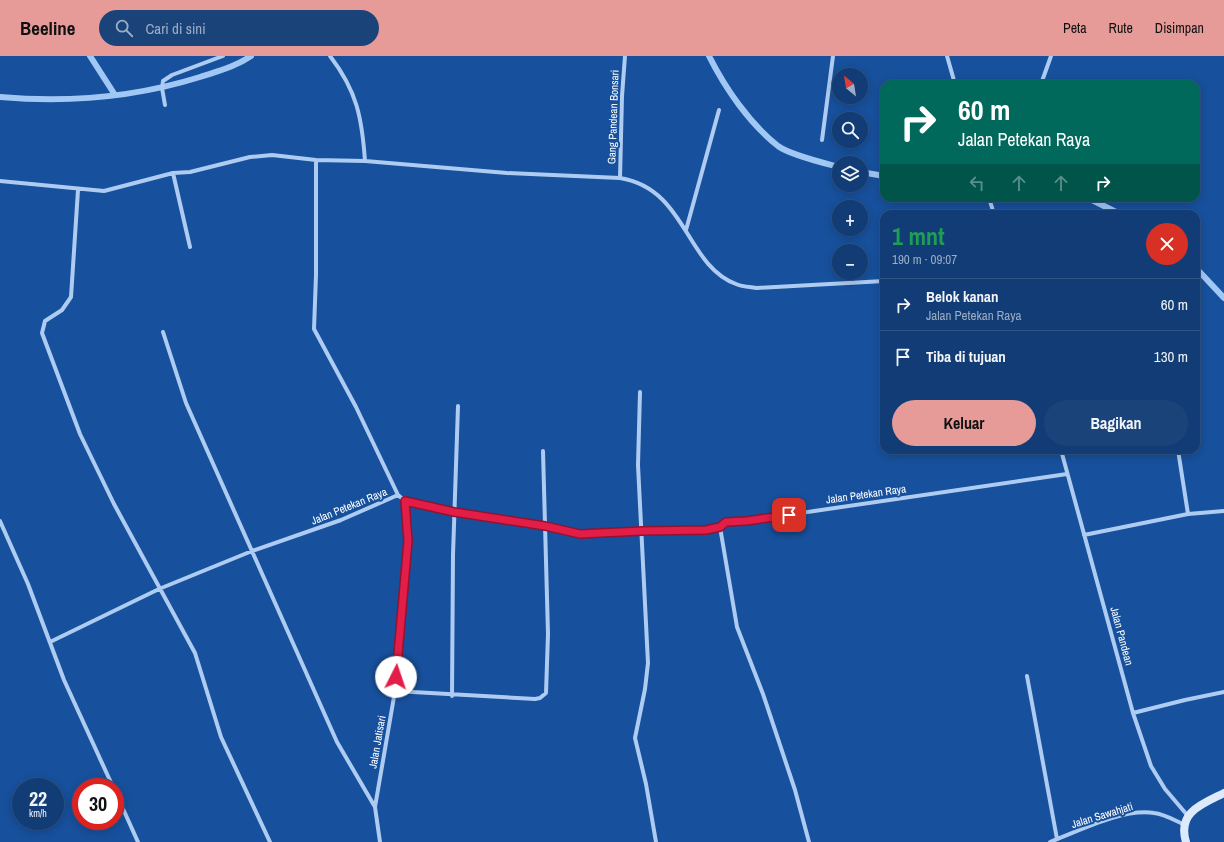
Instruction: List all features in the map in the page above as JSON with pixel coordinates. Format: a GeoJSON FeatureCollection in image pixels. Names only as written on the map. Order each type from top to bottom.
{"type":"FeatureCollection","features":[{"type":"Feature","properties":{"kind":"main road"},"geometry":{"type":"LineString","coordinates":[[1186,842],[1185,820],[1201,805],[1224,793]]}},
{"type":"Feature","properties":{"kind":"street"},"geometry":{"type":"LineString","coordinates":[[165,105],[162,92],[162,84],[164,81],[172,76],[223,56]]}},
{"type":"Feature","properties":{"kind":"street"},"geometry":{"type":"LineString","coordinates":[[330,56],[352,92],[358,110],[363,128],[365,161]]}},
{"type":"Feature","properties":{"kind":"street","name":"Gang Pandean Bonsari"},"geometry":{"type":"LineString","coordinates":[[620,178],[622,96],[625,56]]}},
{"type":"Feature","properties":{"kind":"street"},"geometry":{"type":"LineString","coordinates":[[822,140],[833,56]]}},
{"type":"Feature","properties":{"kind":"street"},"geometry":{"type":"LineString","coordinates":[[947,56],[954,80]]}},
{"type":"Feature","properties":{"kind":"street"},"geometry":{"type":"LineString","coordinates":[[1042,80],[1051,56]]}},
{"type":"Feature","properties":{"kind":"street"},"geometry":{"type":"LineString","coordinates":[[686,230],[719,110]]}},
{"type":"Feature","properties":{"kind":"street"},"geometry":{"type":"LineString","coordinates":[[0,181],[78,190],[104,191],[173,173],[190,172],[250,157],[272,155],[316,160],[365,161],[506,173],[620,178],[634,180],[648,187],[664,200],[704,257],[716,271],[737,285],[757,288],[880,282]]}},
{"type":"Feature","properties":{"kind":"street"},"geometry":{"type":"LineString","coordinates":[[316,160],[316,275],[314,329],[356,407],[398,495]]}},
{"type":"Feature","properties":{"kind":"street"},"geometry":{"type":"LineString","coordinates":[[173,173],[190,247]]}},
{"type":"Feature","properties":{"kind":"street"},"geometry":{"type":"LineString","coordinates":[[78,190],[71,297],[62,310],[45,321],[42,333],[80,434],[160,589],[195,653],[221,737],[270,842]]}},
{"type":"Feature","properties":{"kind":"street"},"geometry":{"type":"LineString","coordinates":[[163,332],[186,403],[337,742],[375,807]]}},
{"type":"Feature","properties":{"kind":"street"},"geometry":{"type":"LineString","coordinates":[[640,392],[638,465],[648,663],[645,689],[635,738],[646,784],[656,842]]}},
{"type":"Feature","properties":{"kind":"street"},"geometry":{"type":"LineString","coordinates":[[452,696],[452,555],[458,406]]}},
{"type":"Feature","properties":{"kind":"street"},"geometry":{"type":"LineString","coordinates":[[395,691],[452,696],[535,699],[540,698],[546,693],[548,634],[544,452]]}},
{"type":"Feature","properties":{"kind":"street","name":"Jalan Pandean"},"geometry":{"type":"LineString","coordinates":[[1062,454],[1133,713],[1151,766],[1185,820]]}},
{"type":"Feature","properties":{"kind":"street"},"geometry":{"type":"LineString","coordinates":[[1179,454],[1188,514]]}},
{"type":"Feature","properties":{"kind":"street","name":"Jalan Petekan Raya"},"geometry":{"type":"LineString","coordinates":[[50,642],[160,589],[252,551],[342,520],[398,495],[405,501],[454,512],[545,526],[580,534],[706,530],[720,527],[726,522],[746,521],[1067,474]]}},
{"type":"Feature","properties":{"kind":"street","name":"Jalan Jatisari"},"geometry":{"type":"LineString","coordinates":[[380,842],[375,807],[395,691],[408,541],[405,501]]}},
{"type":"Feature","properties":{"kind":"street"},"geometry":{"type":"LineString","coordinates":[[1084,535],[1188,514],[1224,511]]}},
{"type":"Feature","properties":{"kind":"street"},"geometry":{"type":"LineString","coordinates":[[0,521],[28,584],[64,680],[109,778]]}},
{"type":"Feature","properties":{"kind":"street"},"geometry":{"type":"LineString","coordinates":[[720,527],[736,627],[770,716],[795,790],[809,842]]}},
{"type":"Feature","properties":{"kind":"street"},"geometry":{"type":"LineString","coordinates":[[1027,676],[1057,839]]}},
{"type":"Feature","properties":{"kind":"street"},"geometry":{"type":"LineString","coordinates":[[1133,713],[1224,692]]}},
{"type":"Feature","properties":{"kind":"street"},"geometry":{"type":"LineString","coordinates":[[124,811],[138,842]]}},
{"type":"Feature","properties":{"kind":"street","name":"Jalan Sawahjati"},"geometry":{"type":"LineString","coordinates":[[1050,842],[1110,820],[1133,814],[1156,813],[1185,820]]}},
{"type":"Feature","properties":{"kind":"waterway"},"geometry":{"type":"LineString","coordinates":[[90,56],[115,95]]}},
{"type":"Feature","properties":{"kind":"waterway"},"geometry":{"type":"LineString","coordinates":[[0,97],[25,99],[76,99],[126,94],[176,84],[220,71],[251,56]]}},
{"type":"Feature","properties":{"kind":"waterway"},"geometry":{"type":"LineString","coordinates":[[709,56],[730,92],[757,127],[767,137],[783,149],[799,156],[832,165]]}},
{"type":"Feature","properties":{"kind":"waterway"},"geometry":{"type":"LineString","coordinates":[[868,173],[880,175]]}},
{"type":"Feature","properties":{"kind":"waterway"},"geometry":{"type":"LineString","coordinates":[[1096,202],[1112,210]]}},
{"type":"Feature","properties":{"kind":"waterway"},"geometry":{"type":"LineString","coordinates":[[1200,272],[1224,298]]}},
{"type":"Feature","properties":{"kind":"route"},"geometry":{"type":"LineString","coordinates":[[396,677],[408,541],[405,501],[454,512],[545,526],[580,534],[706,530],[720,527],[726,522],[746,521],[789,515]]}}]}
